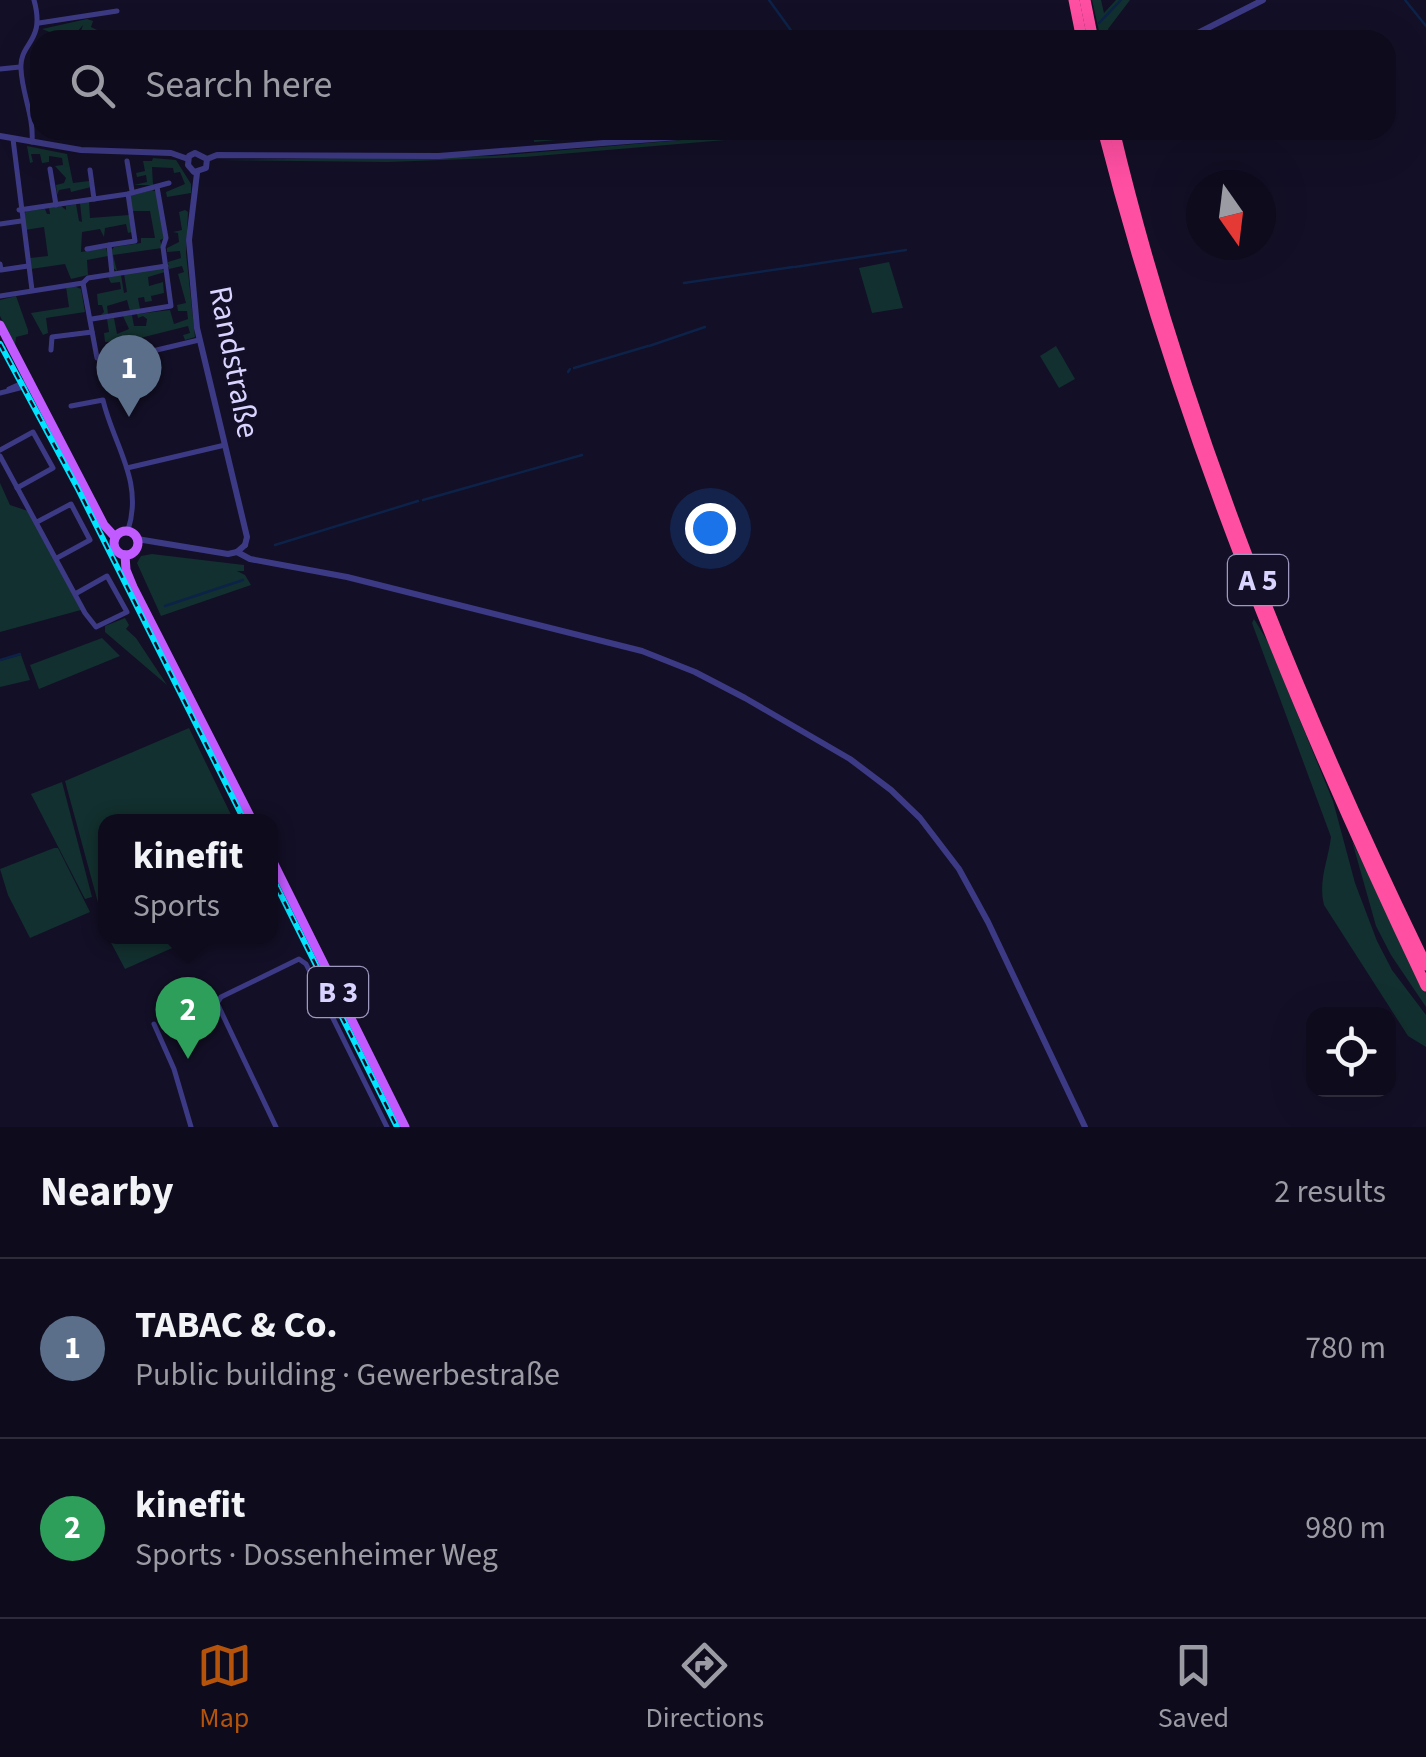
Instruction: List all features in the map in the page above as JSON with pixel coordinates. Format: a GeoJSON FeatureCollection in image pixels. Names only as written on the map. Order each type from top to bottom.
{"type":"FeatureCollection","features":[{"type":"Feature","properties":{"kind":"highway"},"geometry":{"type":"LineString","coordinates":[[1074,0],[1080,30]]}},
{"type":"Feature","properties":{"kind":"highway"},"geometry":{"type":"LineString","coordinates":[[1085,0],[1091,30]]}},
{"type":"Feature","properties":{"kind":"highway","name":"A 5"},"geometry":{"type":"LineString","coordinates":[[1106,140],[1159,329],[1226,524],[1288,683],[1426,986]]}},
{"type":"Feature","properties":{"kind":"highway","name":"A 5"},"geometry":{"type":"LineString","coordinates":[[1117,140],[1168,326],[1230,508],[1321,736],[1426,965]]}},
{"type":"Feature","properties":{"kind":"main road"},"geometry":{"type":"LineString","coordinates":[[0,325],[26,382],[114,537],[115,549],[125,555],[134,552],[137,542],[128,530],[114,537]]}},
{"type":"Feature","properties":{"kind":"main road"},"geometry":{"type":"LineString","coordinates":[[125,555],[133,587],[249,814]]}},
{"type":"Feature","properties":{"kind":"main road","name":"B 3"},"geometry":{"type":"LineString","coordinates":[[278,872],[405,1127]]}},
{"type":"Feature","properties":{"kind":"street"},"geometry":{"type":"LineString","coordinates":[[34,0],[40,23],[37,30]]}},
{"type":"Feature","properties":{"kind":"street"},"geometry":{"type":"LineString","coordinates":[[1204,30],[1263,0]]}},
{"type":"Feature","properties":{"kind":"street"},"geometry":{"type":"LineString","coordinates":[[40,23],[117,10]]}},
{"type":"Feature","properties":{"kind":"street"},"geometry":{"type":"LineString","coordinates":[[30,44],[20,67],[30,109]]}},
{"type":"Feature","properties":{"kind":"street"},"geometry":{"type":"LineString","coordinates":[[0,69],[20,67]]}},
{"type":"Feature","properties":{"kind":"street"},"geometry":{"type":"LineString","coordinates":[[0,136],[81,150],[172,153],[188,159]]}},
{"type":"Feature","properties":{"kind":"street"},"geometry":{"type":"LineString","coordinates":[[13,138],[32,290]]}},
{"type":"Feature","properties":{"kind":"street"},"geometry":{"type":"LineString","coordinates":[[207,159],[217,155],[454,155],[642,140]]}},
{"type":"Feature","properties":{"kind":"street"},"geometry":{"type":"LineString","coordinates":[[188,159],[195,152],[207,159]]}},
{"type":"Feature","properties":{"kind":"street"},"geometry":{"type":"LineString","coordinates":[[188,159],[189,168],[197,172],[206,168],[207,159]]}},
{"type":"Feature","properties":{"kind":"street"},"geometry":{"type":"LineString","coordinates":[[86,249],[135,240],[126,160]]}},
{"type":"Feature","properties":{"kind":"street"},"geometry":{"type":"LineString","coordinates":[[50,169],[56,205]]}},
{"type":"Feature","properties":{"kind":"street"},"geometry":{"type":"LineString","coordinates":[[90,170],[94,199]]}},
{"type":"Feature","properties":{"kind":"street","name":"Randstraße"},"geometry":{"type":"LineString","coordinates":[[197,172],[189,240],[200,340],[247,537],[245,545]]}},
{"type":"Feature","properties":{"kind":"street"},"geometry":{"type":"LineString","coordinates":[[20,210],[169,183]]}},
{"type":"Feature","properties":{"kind":"street"},"geometry":{"type":"LineString","coordinates":[[90,319],[171,306],[157,187]]}},
{"type":"Feature","properties":{"kind":"street"},"geometry":{"type":"LineString","coordinates":[[0,224],[21,221]]}},
{"type":"Feature","properties":{"kind":"street"},"geometry":{"type":"LineString","coordinates":[[108,245],[112,274]]}},
{"type":"Feature","properties":{"kind":"street"},"geometry":{"type":"LineString","coordinates":[[0,264],[1,270],[28,266]]}},
{"type":"Feature","properties":{"kind":"street"},"geometry":{"type":"LineString","coordinates":[[0,296],[166,266]]}},
{"type":"Feature","properties":{"kind":"street"},"geometry":{"type":"LineString","coordinates":[[83,283],[98,358],[106,360],[200,340]]}},
{"type":"Feature","properties":{"kind":"street"},"geometry":{"type":"LineString","coordinates":[[51,350],[52,338],[92,332]]}},
{"type":"Feature","properties":{"kind":"street"},"geometry":{"type":"LineString","coordinates":[[2,392],[26,382]]}},
{"type":"Feature","properties":{"kind":"street"},"geometry":{"type":"LineString","coordinates":[[2,392],[26,382]]}},
{"type":"Feature","properties":{"kind":"street"},"geometry":{"type":"LineString","coordinates":[[71,406],[103,400],[110,430],[121,444],[134,503],[128,530]]}},
{"type":"Feature","properties":{"kind":"street"},"geometry":{"type":"LineString","coordinates":[[17,488],[54,468],[33,432],[0,453],[17,488],[75,594],[98,628],[127,612],[107,576],[75,594]]}},
{"type":"Feature","properties":{"kind":"street"},"geometry":{"type":"LineString","coordinates":[[127,468],[226,445]]}},
{"type":"Feature","properties":{"kind":"street"},"geometry":{"type":"LineString","coordinates":[[37,522],[71,504],[81,522],[90,540],[56,559]]}},
{"type":"Feature","properties":{"kind":"street"},"geometry":{"type":"LineString","coordinates":[[137,542],[235,553],[347,577],[642,652],[728,689],[850,759],[920,818],[959,869],[1086,1127]]}},
{"type":"Feature","properties":{"kind":"street"},"geometry":{"type":"LineString","coordinates":[[235,553],[245,545],[258,560]]}},
{"type":"Feature","properties":{"kind":"street"},"geometry":{"type":"LineString","coordinates":[[276,1127],[218,1001],[295,960],[302,960],[387,1127]]}},
{"type":"Feature","properties":{"kind":"street"},"geometry":{"type":"LineString","coordinates":[[154,1024],[174,1068],[191,1127]]}},
{"type":"Feature","properties":{"kind":"green space"},"geometry":{"type":"Polygon","coordinates":[[[1092,0],[1101,0],[1104,13],[1116,0],[1130,0],[1108,30],[1099,30],[1092,0]]]}},
{"type":"Feature","properties":{"kind":"green space"},"geometry":{"type":"Polygon","coordinates":[[[87,19],[93,21],[91,27],[97,30],[81,30],[83,25],[79,30],[42,29],[87,19]]]}},
{"type":"Feature","properties":{"kind":"green space"},"geometry":{"type":"Polygon","coordinates":[[[681,140],[726,140],[525,157],[388,162],[217,160],[493,156],[681,140]]]}},
{"type":"Feature","properties":{"kind":"green space"},"geometry":{"type":"Polygon","coordinates":[[[27,146],[67,154],[73,183],[89,181],[91,187],[71,192],[70,188],[59,190],[57,195],[56,185],[66,178],[55,166],[63,165],[62,158],[49,156],[49,162],[42,163],[40,154],[31,154],[30,163],[27,146]]]}},
{"type":"Feature","properties":{"kind":"green space"},"geometry":{"type":"Polygon","coordinates":[[[176,160],[191,184],[191,193],[167,197],[166,192],[185,184],[180,172],[174,173],[173,168],[152,167],[153,185],[134,185],[147,182],[146,175],[137,177],[136,173],[145,171],[143,161],[176,160]]]}},
{"type":"Feature","properties":{"kind":"green space"},"geometry":{"type":"Polygon","coordinates":[[[157,192],[165,238],[160,240],[162,248],[113,255],[117,271],[113,268],[111,251],[114,247],[141,243],[141,238],[155,238],[150,211],[132,211],[130,196],[157,192]]]}},
{"type":"Feature","properties":{"kind":"green space"},"geometry":{"type":"Polygon","coordinates":[[[89,201],[90,218],[129,215],[132,232],[128,233],[126,224],[105,228],[104,237],[100,229],[82,232],[81,252],[106,248],[108,256],[87,260],[88,275],[71,279],[65,264],[31,269],[30,258],[48,256],[44,227],[25,230],[26,211],[45,209],[50,214],[49,208],[61,206],[66,210],[66,206],[76,204],[82,222],[80,203],[89,201]]]}},
{"type":"Feature","properties":{"kind":"green space"},"geometry":{"type":"Polygon","coordinates":[[[185,210],[195,337],[185,340],[183,335],[190,333],[188,326],[140,338],[140,345],[135,346],[134,341],[105,342],[104,333],[109,332],[107,319],[114,318],[117,334],[129,329],[123,316],[132,315],[134,326],[146,326],[147,319],[138,318],[137,314],[170,310],[174,324],[188,319],[187,311],[178,311],[177,305],[186,303],[178,274],[184,272],[182,266],[169,269],[168,262],[181,258],[180,251],[167,252],[167,248],[179,242],[178,233],[173,232],[182,230],[179,212],[185,210]]]}},
{"type":"Feature","properties":{"kind":"green space"},"geometry":{"type":"Polygon","coordinates":[[[889,262],[903,308],[872,313],[859,268],[889,262]]]}},
{"type":"Feature","properties":{"kind":"green space"},"geometry":{"type":"Polygon","coordinates":[[[161,268],[165,272],[148,277],[149,286],[163,282],[164,293],[151,296],[152,301],[138,298],[140,309],[130,311],[127,300],[107,306],[108,314],[101,315],[104,312],[102,305],[98,305],[97,294],[121,289],[120,282],[111,283],[108,277],[121,275],[124,293],[124,274],[161,268]]]}},
{"type":"Feature","properties":{"kind":"green space"},"geometry":{"type":"Polygon","coordinates":[[[66,287],[81,289],[85,312],[46,318],[48,333],[43,335],[31,313],[69,307],[66,287]]]}},
{"type":"Feature","properties":{"kind":"green space"},"geometry":{"type":"Polygon","coordinates":[[[16,296],[28,334],[16,337],[15,345],[0,316],[0,300],[16,296]]]}},
{"type":"Feature","properties":{"kind":"green space"},"geometry":{"type":"Polygon","coordinates":[[[1056,346],[1075,379],[1059,388],[1040,356],[1056,346]]]}},
{"type":"Feature","properties":{"kind":"green space"},"geometry":{"type":"Polygon","coordinates":[[[0,483],[10,505],[28,511],[81,610],[0,632],[0,483]]]}},
{"type":"Feature","properties":{"kind":"green space"},"geometry":{"type":"Polygon","coordinates":[[[141,556],[244,565],[244,571],[237,571],[251,585],[161,616],[137,563],[141,556]]]}},
{"type":"Feature","properties":{"kind":"green space"},"geometry":{"type":"Polygon","coordinates":[[[125,618],[129,625],[126,629],[167,685],[105,632],[105,626],[125,618]]]}},
{"type":"Feature","properties":{"kind":"green space"},"geometry":{"type":"Polygon","coordinates":[[[1254,619],[1268,642],[1333,801],[1355,883],[1377,941],[1392,970],[1426,1015],[1426,1047],[1408,1036],[1396,1017],[1396,1007],[1389,1007],[1324,905],[1323,879],[1331,837],[1252,623],[1254,619]]]}},
{"type":"Feature","properties":{"kind":"green space"},"geometry":{"type":"Polygon","coordinates":[[[102,638],[120,656],[39,689],[30,665],[102,638]]]}},
{"type":"Feature","properties":{"kind":"green space"},"geometry":{"type":"Polygon","coordinates":[[[21,655],[30,680],[0,687],[0,661],[21,655]]]}},
{"type":"Feature","properties":{"kind":"green space"},"geometry":{"type":"Polygon","coordinates":[[[189,728],[231,814],[98,814],[98,903],[65,781],[189,728]]]}},
{"type":"Feature","properties":{"kind":"green space"},"geometry":{"type":"Polygon","coordinates":[[[62,782],[92,897],[85,899],[31,794],[62,782]]]}},
{"type":"Feature","properties":{"kind":"green space"},"geometry":{"type":"Polygon","coordinates":[[[1352,841],[1426,993],[1426,1007],[1376,926],[1352,841]]]}},
{"type":"Feature","properties":{"kind":"green space"},"geometry":{"type":"Polygon","coordinates":[[[58,848],[90,912],[30,938],[8,895],[0,869],[58,848]]]}},
{"type":"Feature","properties":{"kind":"green space"},"geometry":{"type":"Polygon","coordinates":[[[112,944],[181,944],[125,969],[112,944]]]}},
{"type":"Feature","properties":{"kind":"waterway"},"geometry":{"type":"LineString","coordinates":[[769,0],[791,30]]}},
{"type":"Feature","properties":{"kind":"waterway"},"geometry":{"type":"LineString","coordinates":[[1099,23],[1121,0]]}},
{"type":"Feature","properties":{"kind":"waterway"},"geometry":{"type":"LineString","coordinates":[[1405,0],[1426,26]]}},
{"type":"Feature","properties":{"kind":"waterway"},"geometry":{"type":"LineString","coordinates":[[795,267],[906,250]]}},
{"type":"Feature","properties":{"kind":"waterway"},"geometry":{"type":"LineString","coordinates":[[684,283],[793,267]]}},
{"type":"Feature","properties":{"kind":"waterway"},"geometry":{"type":"LineString","coordinates":[[649,346],[705,327]]}},
{"type":"Feature","properties":{"kind":"waterway"},"geometry":{"type":"LineString","coordinates":[[574,368],[648,346]]}},
{"type":"Feature","properties":{"kind":"waterway"},"geometry":{"type":"LineString","coordinates":[[423,500],[582,455]]}},
{"type":"Feature","properties":{"kind":"waterway"},"geometry":{"type":"LineString","coordinates":[[275,545],[418,501]]}},
{"type":"Feature","properties":{"kind":"waterway"},"geometry":{"type":"LineString","coordinates":[[165,606],[243,580]]}},
{"type":"Feature","properties":{"kind":"waterway"},"geometry":{"type":"LineString","coordinates":[[0,660],[20,654]]}},
{"type":"Feature","properties":{"kind":"railway"},"geometry":{"type":"LineString","coordinates":[[0,344],[77,487],[241,814]]}},
{"type":"Feature","properties":{"kind":"railway"},"geometry":{"type":"LineString","coordinates":[[278,889],[397,1127]]}},
{"type":"Feature","properties":{"kind":"place","name":"TABAC & Co."},"geometry":{"type":"Point","coordinates":[129,417]}},
{"type":"Feature","properties":{"kind":"place","name":"kinefit"},"geometry":{"type":"Point","coordinates":[188,1059]}}]}
